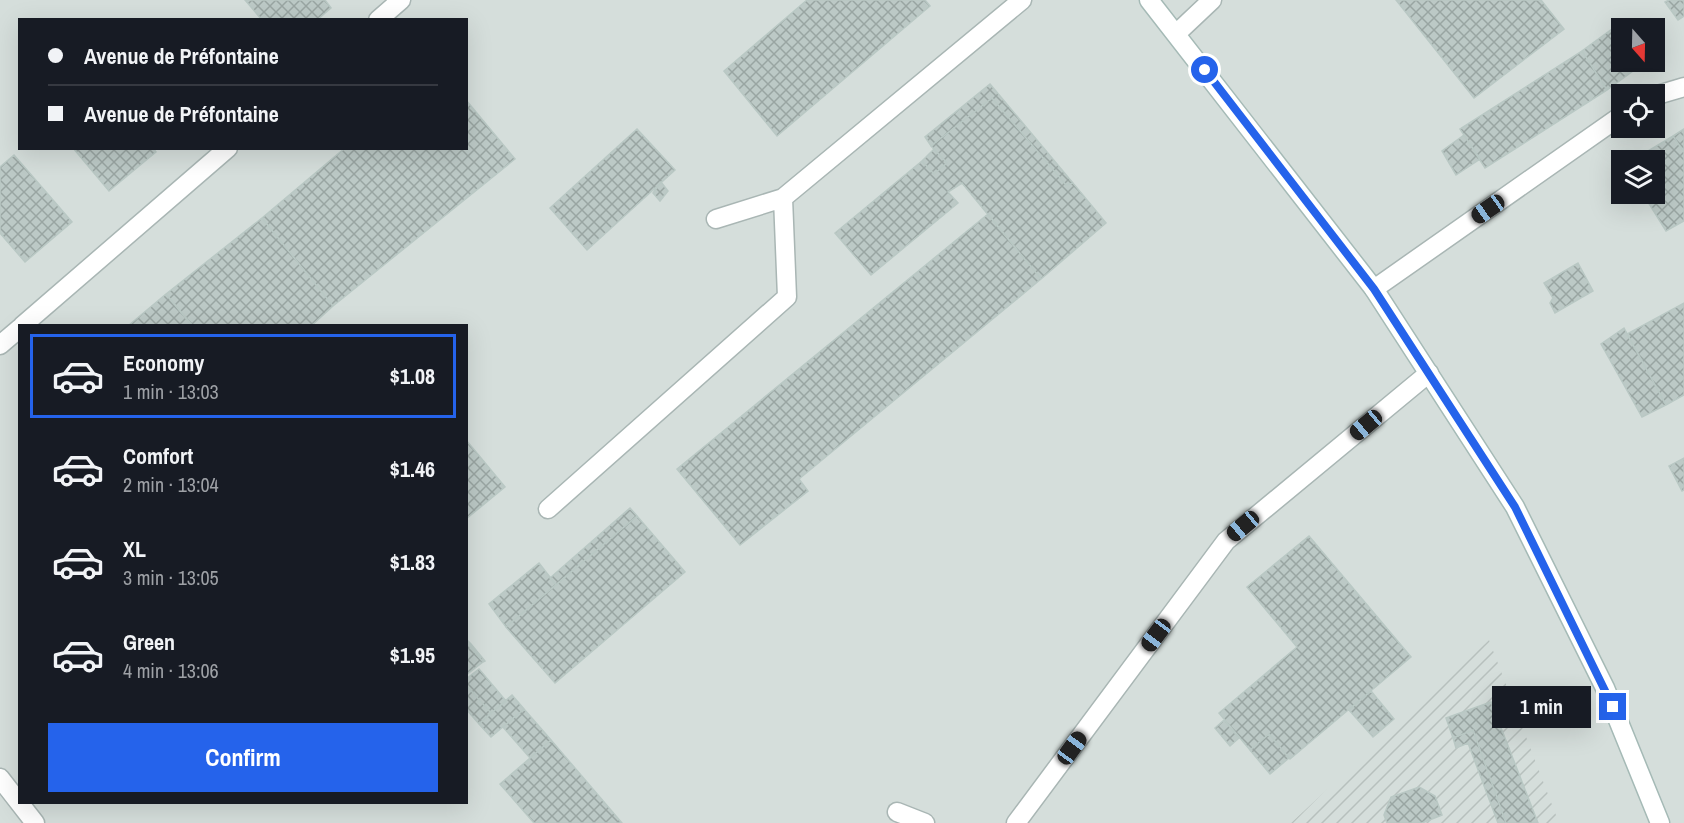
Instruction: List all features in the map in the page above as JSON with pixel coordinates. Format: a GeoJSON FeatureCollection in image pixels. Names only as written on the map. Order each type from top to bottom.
{"type":"FeatureCollection","features":[{"type":"Feature","properties":{"kind":"main road"},"geometry":{"type":"LineString","coordinates":[[380,18],[401,0]]}},
{"type":"Feature","properties":{"kind":"main road"},"geometry":{"type":"LineString","coordinates":[[716,219],[783,198],[1022,0]]}},
{"type":"Feature","properties":{"kind":"main road"},"geometry":{"type":"LineString","coordinates":[[1149,0],[1177,33],[1374,289],[1515,507],[1605,688],[1660,823]]}},
{"type":"Feature","properties":{"kind":"main road"},"geometry":{"type":"LineString","coordinates":[[1177,33],[1212,0]]}},
{"type":"Feature","properties":{"kind":"main road"},"geometry":{"type":"LineString","coordinates":[[1665,93],[1684,87]]}},
{"type":"Feature","properties":{"kind":"main road"},"geometry":{"type":"LineString","coordinates":[[1374,289],[1611,123]]}},
{"type":"Feature","properties":{"kind":"main road"},"geometry":{"type":"LineString","coordinates":[[24,324],[226,150]]}},
{"type":"Feature","properties":{"kind":"main road"},"geometry":{"type":"LineString","coordinates":[[549,509],[787,297],[783,198]]}},
{"type":"Feature","properties":{"kind":"main road"},"geometry":{"type":"LineString","coordinates":[[0,345],[18,330]]}},
{"type":"Feature","properties":{"kind":"main road"},"geometry":{"type":"LineString","coordinates":[[1016,823],[1226,541],[1429,373]]}},
{"type":"Feature","properties":{"kind":"main road"},"geometry":{"type":"LineString","coordinates":[[0,778],[18,801]]}},
{"type":"Feature","properties":{"kind":"main road"},"geometry":{"type":"LineString","coordinates":[[20,804],[35,823]]}},
{"type":"Feature","properties":{"kind":"main road"},"geometry":{"type":"LineString","coordinates":[[897,813],[925,823]]}},
{"type":"Feature","properties":{"kind":"shaded area"},"geometry":{"type":"Polygon","coordinates":[[[0,0],[1684,0],[1684,823],[0,823],[0,0]]]}},
{"type":"Feature","properties":{"kind":"shaded area"},"geometry":{"type":"Polygon","coordinates":[[[1489,640],[1559,823],[1291,823],[1489,640]]]}},
{"type":"Feature","properties":{"kind":"building"},"geometry":{"type":"Polygon","coordinates":[[[245,0],[325,0],[331,8],[319,18],[260,18],[245,0]]]}},
{"type":"Feature","properties":{"kind":"building"},"geometry":{"type":"Polygon","coordinates":[[[807,0],[925,0],[930,6],[777,136],[724,71],[807,0]]]}},
{"type":"Feature","properties":{"kind":"building"},"geometry":{"type":"Polygon","coordinates":[[[1396,0],[1541,0],[1564,29],[1474,98],[1396,0]]]}},
{"type":"Feature","properties":{"kind":"building"},"geometry":{"type":"Polygon","coordinates":[[[1684,0],[1684,16],[1678,20],[1665,2],[1684,0]]]}},
{"type":"Feature","properties":{"kind":"building"},"geometry":{"type":"Polygon","coordinates":[[[1611,30],[1611,72],[1632,72],[1615,84],[1611,84],[1607,90],[1582,51],[1611,30]]]}},
{"type":"Feature","properties":{"kind":"building"},"geometry":{"type":"Polygon","coordinates":[[[1582,51],[1607,90],[1485,168],[1460,129],[1582,51]]]}},
{"type":"Feature","properties":{"kind":"building"},"geometry":{"type":"Polygon","coordinates":[[[990,84],[1073,183],[1066,185],[992,98],[931,146],[925,137],[990,84]]]}},
{"type":"Feature","properties":{"kind":"building"},"geometry":{"type":"Polygon","coordinates":[[[992,98],[1066,185],[1073,183],[1106,223],[1041,279],[962,183],[948,192],[958,203],[871,275],[835,233],[922,161],[934,174],[947,163],[931,146],[992,98]]]}},
{"type":"Feature","properties":{"kind":"building"},"geometry":{"type":"Polygon","coordinates":[[[468,102],[515,159],[333,306],[262,218],[343,150],[468,150],[468,102]]]}},
{"type":"Feature","properties":{"kind":"building"},"geometry":{"type":"Polygon","coordinates":[[[637,129],[675,170],[587,250],[550,208],[637,129]]]}},
{"type":"Feature","properties":{"kind":"building"},"geometry":{"type":"Polygon","coordinates":[[[1684,129],[1684,152],[1673,136],[1684,129]]]}},
{"type":"Feature","properties":{"kind":"building"},"geometry":{"type":"Polygon","coordinates":[[[1464,135],[1480,159],[1456,175],[1442,151],[1464,135]]]}},
{"type":"Feature","properties":{"kind":"building"},"geometry":{"type":"Polygon","coordinates":[[[1673,136],[1684,152],[1684,221],[1666,231],[1649,204],[1665,204],[1665,150],[1650,150],[1673,136]]]}},
{"type":"Feature","properties":{"kind":"building"},"geometry":{"type":"Polygon","coordinates":[[[934,149],[947,163],[934,174],[922,161],[934,149]]]}},
{"type":"Feature","properties":{"kind":"building"},"geometry":{"type":"Polygon","coordinates":[[[75,150],[154,150],[156,152],[109,191],[75,150]]]}},
{"type":"Feature","properties":{"kind":"building"},"geometry":{"type":"Polygon","coordinates":[[[14,155],[72,222],[25,262],[0,233],[0,167],[14,155]]]}},
{"type":"Feature","properties":{"kind":"building"},"geometry":{"type":"Polygon","coordinates":[[[661,182],[668,191],[660,201],[653,193],[661,182]]]}},
{"type":"Feature","properties":{"kind":"building"},"geometry":{"type":"Polygon","coordinates":[[[988,214],[1041,279],[799,479],[808,491],[740,545],[677,469],[988,214]]]}},
{"type":"Feature","properties":{"kind":"building"},"geometry":{"type":"Polygon","coordinates":[[[262,218],[333,306],[313,324],[191,324],[166,294],[262,218]]]}},
{"type":"Feature","properties":{"kind":"building"},"geometry":{"type":"Polygon","coordinates":[[[1578,263],[1593,291],[1555,313],[1550,303],[1553,298],[1544,283],[1578,263]]]}},
{"type":"Feature","properties":{"kind":"building"},"geometry":{"type":"Polygon","coordinates":[[[166,294],[190,324],[130,324],[166,294]]]}},
{"type":"Feature","properties":{"kind":"building"},"geometry":{"type":"Polygon","coordinates":[[[1684,303],[1684,395],[1666,405],[1627,334],[1684,303]]]}},
{"type":"Feature","properties":{"kind":"building"},"geometry":{"type":"Polygon","coordinates":[[[1624,328],[1666,405],[1642,417],[1601,344],[1624,328]]]}},
{"type":"Feature","properties":{"kind":"building"},"geometry":{"type":"Polygon","coordinates":[[[468,442],[505,487],[468,517],[468,442]]]}},
{"type":"Feature","properties":{"kind":"building"},"geometry":{"type":"Polygon","coordinates":[[[1684,458],[1684,490],[1682,491],[1669,466],[1684,458]]]}},
{"type":"Feature","properties":{"kind":"building"},"geometry":{"type":"Polygon","coordinates":[[[630,508],[637,516],[556,585],[550,578],[630,508]]]}},
{"type":"Feature","properties":{"kind":"building"},"geometry":{"type":"Polygon","coordinates":[[[637,516],[685,572],[555,683],[506,627],[637,516]]]}},
{"type":"Feature","properties":{"kind":"building"},"geometry":{"type":"Polygon","coordinates":[[[1309,536],[1411,657],[1290,759],[1269,734],[1250,750],[1219,713],[1297,647],[1247,587],[1309,536]]]}},
{"type":"Feature","properties":{"kind":"building"},"geometry":{"type":"Polygon","coordinates":[[[539,563],[556,585],[506,627],[489,604],[539,563]]]}},
{"type":"Feature","properties":{"kind":"building"},"geometry":{"type":"Polygon","coordinates":[[[468,641],[485,661],[483,662],[468,642],[468,641]]]}},
{"type":"Feature","properties":{"kind":"building"},"geometry":{"type":"Polygon","coordinates":[[[468,644],[483,662],[468,673],[468,644]]]}},
{"type":"Feature","properties":{"kind":"building"},"geometry":{"type":"Polygon","coordinates":[[[479,669],[506,701],[491,713],[468,687],[468,677],[479,669]]]}},
{"type":"Feature","properties":{"kind":"building"},"geometry":{"type":"Polygon","coordinates":[[[468,687],[491,713],[479,724],[468,711],[468,687]]]}},
{"type":"Feature","properties":{"kind":"building"},"geometry":{"type":"Polygon","coordinates":[[[1371,691],[1394,719],[1373,737],[1349,710],[1371,691]]]}},
{"type":"Feature","properties":{"kind":"building"},"geometry":{"type":"Polygon","coordinates":[[[512,695],[524,709],[491,737],[479,724],[512,695]]]}},
{"type":"Feature","properties":{"kind":"building"},"geometry":{"type":"Polygon","coordinates":[[[1491,702],[1538,823],[1506,823],[1473,730],[1453,738],[1446,718],[1491,702]]]}},
{"type":"Feature","properties":{"kind":"building"},"geometry":{"type":"Polygon","coordinates":[[[524,709],[551,740],[530,758],[503,727],[524,709]]]}},
{"type":"Feature","properties":{"kind":"building"},"geometry":{"type":"Polygon","coordinates":[[[1224,720],[1239,738],[1230,746],[1215,728],[1224,720]]]}},
{"type":"Feature","properties":{"kind":"building"},"geometry":{"type":"Polygon","coordinates":[[[1473,730],[1506,823],[1498,823],[1468,743],[1456,748],[1453,738],[1473,730]]]}},
{"type":"Feature","properties":{"kind":"building"},"geometry":{"type":"Polygon","coordinates":[[[1269,734],[1289,758],[1270,774],[1250,750],[1269,734]]]}},
{"type":"Feature","properties":{"kind":"building"},"geometry":{"type":"Polygon","coordinates":[[[551,740],[622,823],[534,823],[500,784],[551,740]]]}},
{"type":"Feature","properties":{"kind":"building"},"geometry":{"type":"Polygon","coordinates":[[[1419,787],[1435,796],[1442,815],[1422,823],[1387,823],[1384,815],[1391,797],[1419,787]]]}},
{"type":"Feature","properties":{"kind":"route"},"geometry":{"type":"LineString","coordinates":[[1205,70],[1374,289],[1515,507],[1613,707]]}}]}
